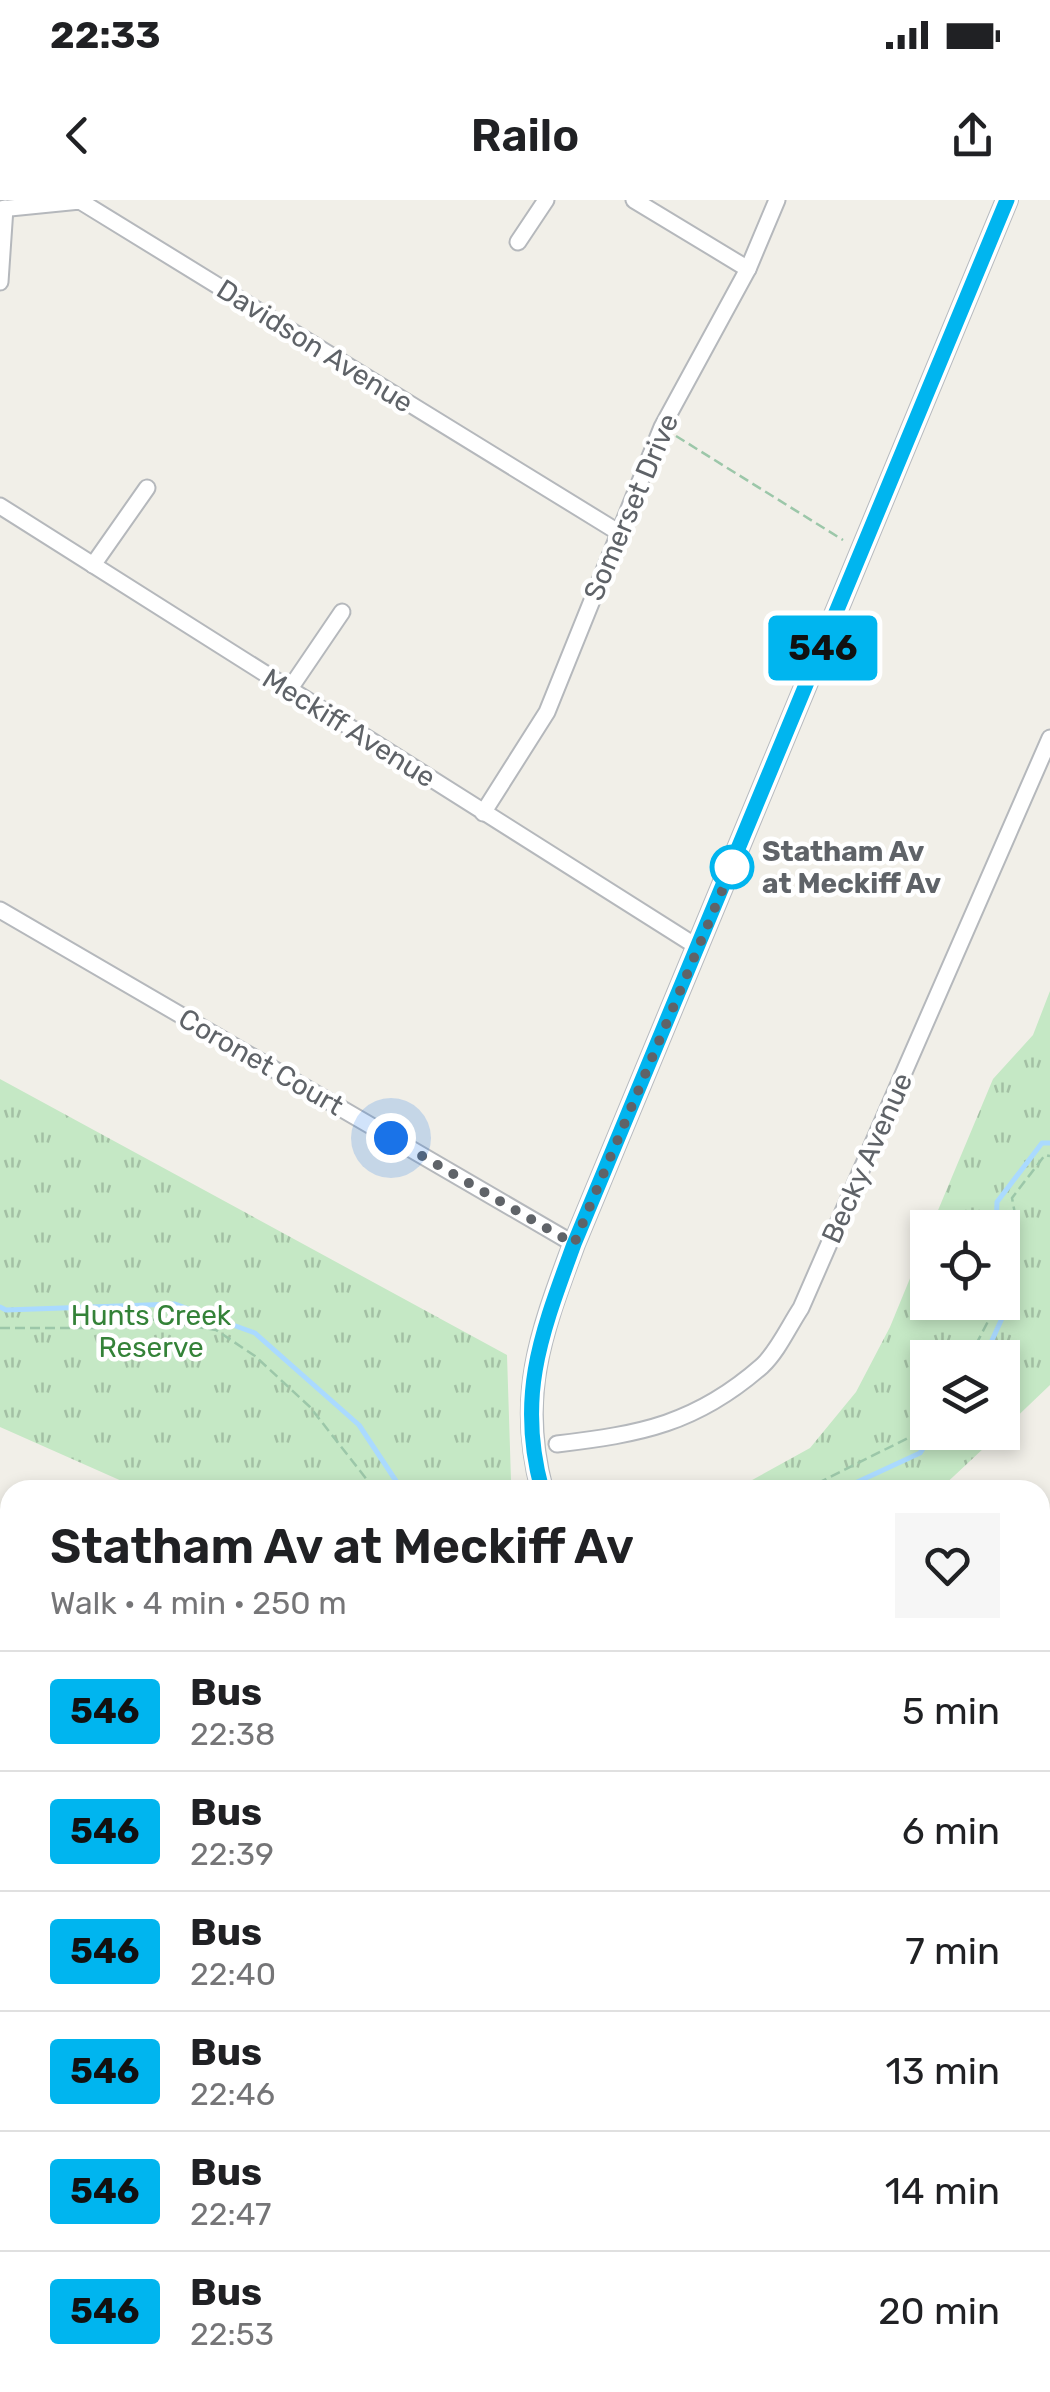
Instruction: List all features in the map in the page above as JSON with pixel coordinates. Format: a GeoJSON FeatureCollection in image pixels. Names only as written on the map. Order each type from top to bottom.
{"type":"FeatureCollection","features":[{"type":"Feature","properties":{"kind":"main road"},"geometry":{"type":"LineString","coordinates":[[540,1480],[533,1440],[532,1374],[542,1330],[574,1244],[1008,200]]}},
{"type":"Feature","properties":{"kind":"street"},"geometry":{"type":"LineString","coordinates":[[518,242],[546,200]]}},
{"type":"Feature","properties":{"kind":"street"},"geometry":{"type":"LineString","coordinates":[[634,200],[748,270]]}},
{"type":"Feature","properties":{"kind":"street","name":"Somerset Drive"},"geometry":{"type":"LineString","coordinates":[[483,813],[547,712],[662,427],[748,270],[777,200]]}},
{"type":"Feature","properties":{"kind":"street","name":"Davidson Avenue"},"geometry":{"type":"LineString","coordinates":[[2,208],[80,201],[618,532]]}},
{"type":"Feature","properties":{"kind":"street"},"geometry":{"type":"LineString","coordinates":[[0,282],[2,208]]}},
{"type":"Feature","properties":{"kind":"street"},"geometry":{"type":"LineString","coordinates":[[93,565],[148,488]]}},
{"type":"Feature","properties":{"kind":"street","name":"Meckiff Avenue"},"geometry":{"type":"LineString","coordinates":[[0,506],[698,948]]}},
{"type":"Feature","properties":{"kind":"street"},"geometry":{"type":"LineString","coordinates":[[289,690],[342,612]]}},
{"type":"Feature","properties":{"kind":"street","name":"Becky Avenue"},"geometry":{"type":"LineString","coordinates":[[557,1444],[626,1436],[689,1417],[764,1364],[801,1308],[1044,764],[1050,738]]}},
{"type":"Feature","properties":{"kind":"street","name":"Coronet Court"},"geometry":{"type":"LineString","coordinates":[[0,910],[574,1244]]}},
{"type":"Feature","properties":{"kind":"path"},"geometry":{"type":"LineString","coordinates":[[662,427],[844,540]]}},
{"type":"Feature","properties":{"kind":"path"},"geometry":{"type":"LineString","coordinates":[[1014,1210],[1012,1198],[1045,1155],[1050,1156]]}},
{"type":"Feature","properties":{"kind":"path"},"geometry":{"type":"LineString","coordinates":[[0,1328],[98,1328],[149,1319],[216,1330],[255,1356],[310,1407],[367,1480]]}},
{"type":"Feature","properties":{"kind":"path"},"geometry":{"type":"LineString","coordinates":[[824,1480],[910,1437]]}},
{"type":"Feature","properties":{"kind":"green space"},"geometry":{"type":"Polygon","coordinates":[[[1050,991],[1050,1385],[1020,1414],[1020,1340],[910,1340],[910,1450],[982,1450],[950,1480],[752,1480],[810,1448],[856,1392],[910,1278],[910,1320],[1020,1320],[1020,1210],[938,1210],[993,1079],[1033,1035],[1050,991]]]}},
{"type":"Feature","properties":{"kind":"green space","name":"Hunts Creek Reserve"},"geometry":{"type":"Polygon","coordinates":[[[0,1079],[507,1355],[511,1480],[119,1480],[0,1427],[0,1079]]]}},
{"type":"Feature","properties":{"kind":"waterway"},"geometry":{"type":"LineString","coordinates":[[997,1210],[997,1202],[1042,1143],[1050,1143]]}},
{"type":"Feature","properties":{"kind":"waterway"},"geometry":{"type":"LineString","coordinates":[[0,1307],[6,1310],[175,1304],[255,1333],[359,1425],[395,1480]]}},
{"type":"Feature","properties":{"kind":"waterway"},"geometry":{"type":"LineString","coordinates":[[992,1340],[1001,1320]]}},
{"type":"Feature","properties":{"kind":"waterway"},"geometry":{"type":"LineString","coordinates":[[862,1480],[922,1450]]}},
{"type":"Feature","properties":{"kind":"bus line","name":"546"},"geometry":{"type":"LineString","coordinates":[[540,1480],[533,1440],[532,1374],[542,1330],[574,1244],[1007,200]]}},
{"type":"Feature","properties":{"kind":"place","name":"Statham Av at Meckiff Av"},"geometry":{"type":"Point","coordinates":[732,867]}},
{"type":"Feature","properties":{"kind":"route"},"geometry":{"type":"LineString","coordinates":[[391,1138],[574,1244],[732,867]]}}]}
